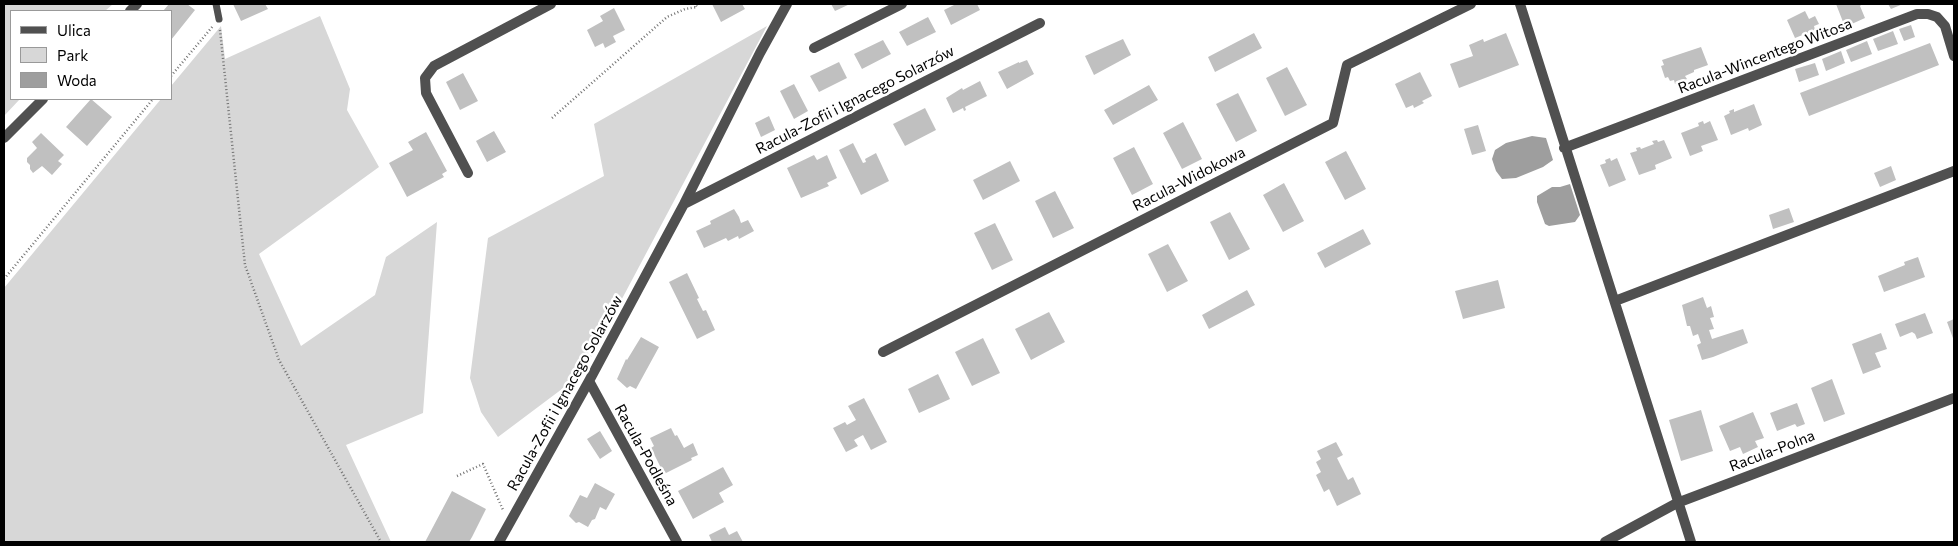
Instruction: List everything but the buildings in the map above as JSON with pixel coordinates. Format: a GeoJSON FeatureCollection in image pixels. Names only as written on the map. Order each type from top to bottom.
{"type":"FeatureCollection","features":[{"type":"Feature","properties":{"kind":"street"},"geometry":{"type":"LineString","coordinates":[[468,173],[426,93],[426,78],[434,66],[551,4]]}},
{"type":"Feature","properties":{"kind":"street","name":"Racula-Zofii i Ignacego Solarzów"},"geometry":{"type":"LineString","coordinates":[[499,542],[589,382],[684,204],[760,53],[787,4]]}},
{"type":"Feature","properties":{"kind":"street"},"geometry":{"type":"LineString","coordinates":[[814,48],[902,4]]}},
{"type":"Feature","properties":{"kind":"street","name":"Racula-Widokowa"},"geometry":{"type":"LineString","coordinates":[[883,352],[1333,123],[1347,65],[1471,4]]}},
{"type":"Feature","properties":{"kind":"street"},"geometry":{"type":"LineString","coordinates":[[1520,4],[1564,148],[1615,300],[1691,542]]}},
{"type":"Feature","properties":{"kind":"street","name":"Racula-Wincentego Witosa"},"geometry":{"type":"LineString","coordinates":[[1564,148],[1917,14],[1928,14],[1937,17],[1945,26],[1954,56]]}},
{"type":"Feature","properties":{"kind":"street","name":"Racula-Zofii i Ignacego Solarzów"},"geometry":{"type":"LineString","coordinates":[[684,204],[1040,24]]}},
{"type":"Feature","properties":{"kind":"street"},"geometry":{"type":"LineString","coordinates":[[4,138],[42,100]]}},
{"type":"Feature","properties":{"kind":"street"},"geometry":{"type":"LineString","coordinates":[[1615,300],[1954,171]]}},
{"type":"Feature","properties":{"kind":"street","name":"Racula-Podleśna"},"geometry":{"type":"LineString","coordinates":[[589,382],[677,542]]}},
{"type":"Feature","properties":{"kind":"street","name":"Racula-Polna"},"geometry":{"type":"LineString","coordinates":[[1605,542],[1678,503],[1954,398]]}},
{"type":"Feature","properties":{"kind":"lane"},"geometry":{"type":"LineString","coordinates":[[216,4],[219,19]]}},
{"type":"Feature","properties":{"kind":"path"},"geometry":{"type":"LineString","coordinates":[[552,118],[668,17],[685,9],[697,7],[695,4]]}},
{"type":"Feature","properties":{"kind":"path"},"geometry":{"type":"LineString","coordinates":[[172,75],[219,19]]}},
{"type":"Feature","properties":{"kind":"path"},"geometry":{"type":"LineString","coordinates":[[219,19],[245,265],[279,360],[381,542]]}},
{"type":"Feature","properties":{"kind":"path"},"geometry":{"type":"LineString","coordinates":[[4,279],[152,100]]}},
{"type":"Feature","properties":{"kind":"path"},"geometry":{"type":"LineString","coordinates":[[457,476],[483,464],[509,525]]}},
{"type":"Feature","properties":{"kind":"green space"},"geometry":{"type":"Polygon","coordinates":[[[4,4],[113,4],[106,10],[10,10],[10,100],[19,100],[4,116],[4,4]]]}},
{"type":"Feature","properties":{"kind":"green space"},"geometry":{"type":"Polygon","coordinates":[[[320,16],[350,89],[347,110],[379,167],[259,254],[301,346],[375,295],[386,257],[437,222],[423,413],[346,445],[391,542],[4,542],[4,288],[160,100],[172,100],[172,85],[221,26],[225,59],[320,16]]]}},
{"type":"Feature","properties":{"kind":"green space"},"geometry":{"type":"Polygon","coordinates":[[[767,26],[582,374],[498,437],[481,412],[470,378],[488,238],[604,176],[594,124],[767,26]]]}},
{"type":"Feature","properties":{"kind":"water"},"geometry":{"type":"Polygon","coordinates":[[[1532,136],[1546,138],[1553,160],[1543,167],[1516,178],[1502,179],[1496,171],[1492,159],[1495,150],[1506,143],[1532,136]]]}},
{"type":"Feature","properties":{"kind":"water"},"geometry":{"type":"Polygon","coordinates":[[[1570,184],[1580,215],[1575,222],[1549,226],[1545,224],[1537,202],[1537,196],[1552,187],[1570,184]]]}}]}
